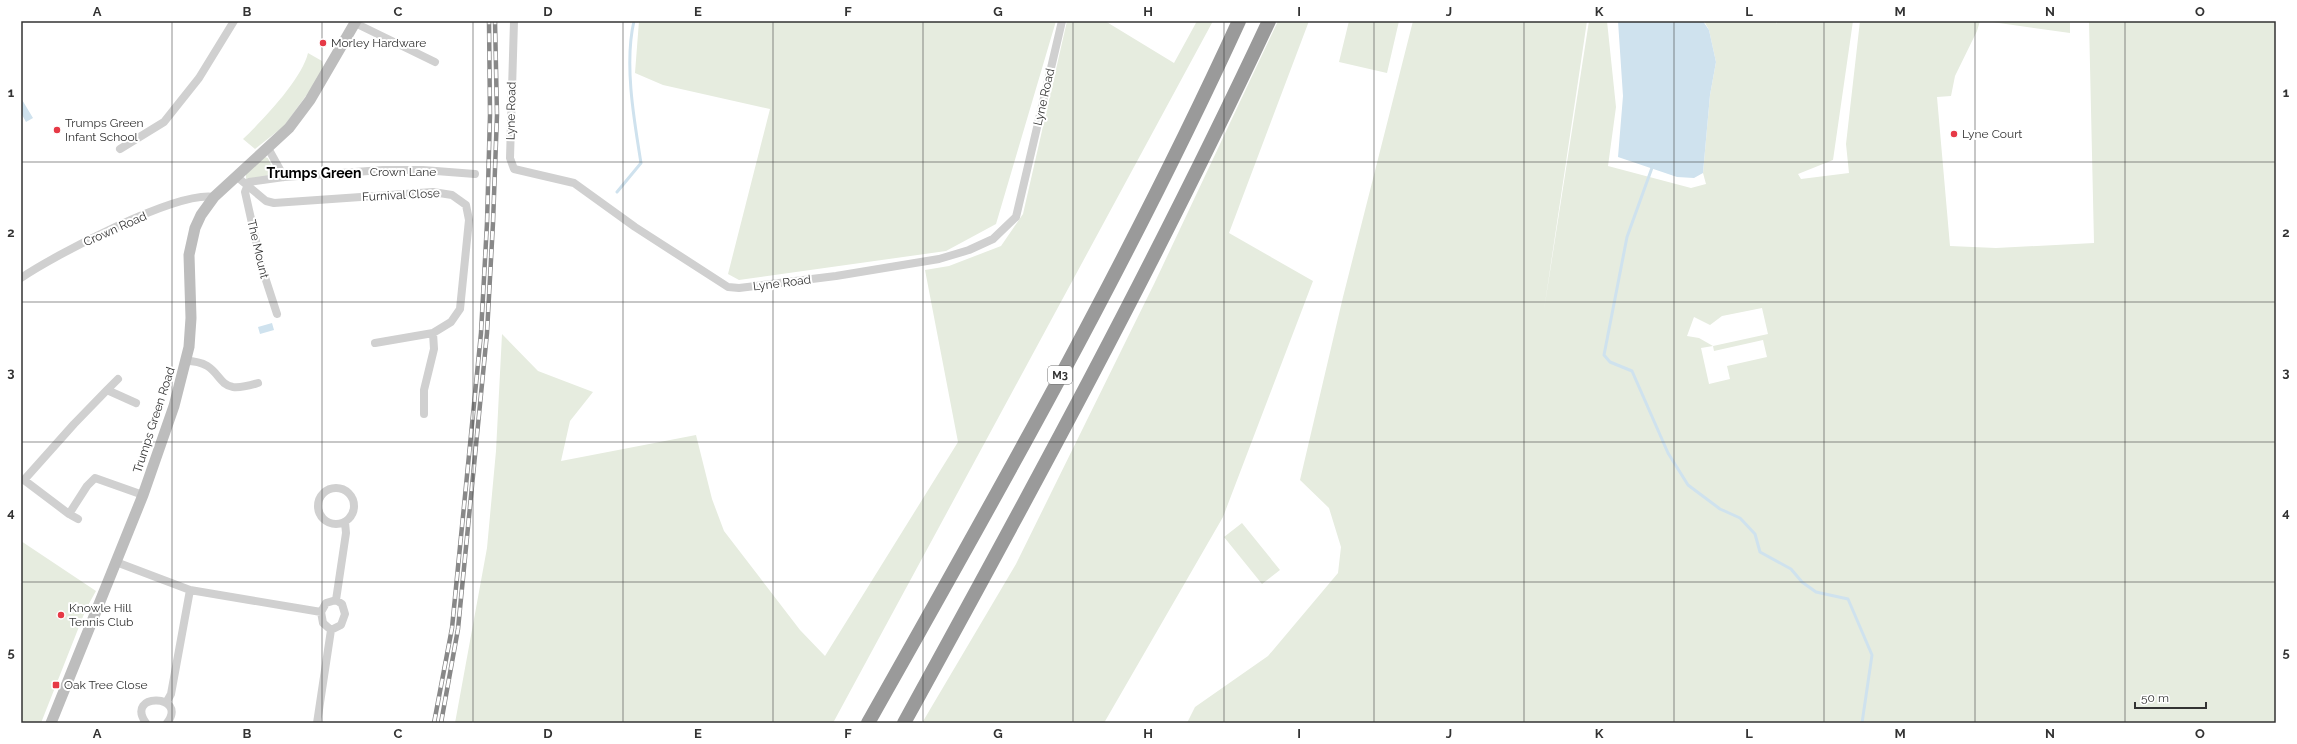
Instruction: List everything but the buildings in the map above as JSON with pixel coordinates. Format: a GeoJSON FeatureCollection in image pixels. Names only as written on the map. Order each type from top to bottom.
{"type":"FeatureCollection","features":[{"type":"Feature","properties":{"kind":"highway","name":"M3"},"geometry":{"type":"LineString","coordinates":[[868,723],[1007,478],[1191,126],[1239,21]]}},
{"type":"Feature","properties":{"kind":"highway","name":"M3"},"geometry":{"type":"LineString","coordinates":[[904,723],[981,583],[1167,233],[1269,21]]}},
{"type":"Feature","properties":{"kind":"street"},"geometry":{"type":"LineString","coordinates":[[120,149],[164,122],[199,78],[234,21]]}},
{"type":"Feature","properties":{"kind":"street","name":"Lyne Road"},"geometry":{"type":"LineString","coordinates":[[514,21],[510,158],[514,169],[574,183],[635,227],[728,287],[739,288],[836,276],[939,260],[969,250],[993,239],[1016,217],[1062,21]]}},
{"type":"Feature","properties":{"kind":"street"},"geometry":{"type":"LineString","coordinates":[[356,22],[435,62]]}},
{"type":"Feature","properties":{"kind":"street","name":"Trumps Green Road"},"geometry":{"type":"LineString","coordinates":[[51,723],[143,495],[174,406],[186,361],[190,332],[188,277],[190,248],[195,228],[201,215],[214,197],[289,128],[310,100],[356,22]]}},
{"type":"Feature","properties":{"kind":"street"},"geometry":{"type":"LineString","coordinates":[[268,148],[284,177]]}},
{"type":"Feature","properties":{"kind":"street","name":"Crown Lane"},"geometry":{"type":"LineString","coordinates":[[247,184],[251,181],[284,177],[411,170],[475,174]]}},
{"type":"Feature","properties":{"kind":"street","name":"Furnival Close"},"geometry":{"type":"LineString","coordinates":[[236,176],[266,201],[274,202],[444,192],[462,201],[466,205],[468,220],[460,309],[451,322],[433,333],[375,343]]}},
{"type":"Feature","properties":{"kind":"street","name":"The Mount"},"geometry":{"type":"LineString","coordinates":[[247,184],[245,192],[262,268],[277,314]]}},
{"type":"Feature","properties":{"kind":"street","name":"Crown Road"},"geometry":{"type":"LineString","coordinates":[[21,278],[95,237],[166,206],[185,199],[205,196],[214,197]]}},
{"type":"Feature","properties":{"kind":"street"},"geometry":{"type":"LineString","coordinates":[[424,414],[424,390],[434,349],[433,333]]}},
{"type":"Feature","properties":{"kind":"street"},"geometry":{"type":"LineString","coordinates":[[186,361],[200,362],[208,365],[223,382],[233,387],[258,383]]}},
{"type":"Feature","properties":{"kind":"street"},"geometry":{"type":"LineString","coordinates":[[78,519],[22,482],[74,424],[118,379]]}},
{"type":"Feature","properties":{"kind":"street"},"geometry":{"type":"LineString","coordinates":[[107,390],[136,403]]}},
{"type":"Feature","properties":{"kind":"street"},"geometry":{"type":"LineString","coordinates":[[69,514],[86,486],[95,478],[143,495]]}},
{"type":"Feature","properties":{"kind":"street"},"geometry":{"type":"LineString","coordinates":[[336,600],[346,533],[345,522],[353,513],[354,507],[351,495],[341,488],[335,488],[324,492],[318,502],[319,514],[330,524],[345,522]]}},
{"type":"Feature","properties":{"kind":"street"},"geometry":{"type":"LineString","coordinates":[[116,562],[190,590],[321,612]]}},
{"type":"Feature","properties":{"kind":"street"},"geometry":{"type":"LineString","coordinates":[[166,703],[171,694],[190,590]]}},
{"type":"Feature","properties":{"kind":"street"},"geometry":{"type":"LineString","coordinates":[[331,630],[323,623],[321,612],[326,603],[336,600]]}},
{"type":"Feature","properties":{"kind":"street"},"geometry":{"type":"LineString","coordinates":[[331,630],[341,625],[345,617],[342,604],[336,600]]}},
{"type":"Feature","properties":{"kind":"street"},"geometry":{"type":"LineString","coordinates":[[317,723],[331,630]]}},
{"type":"Feature","properties":{"kind":"street"},"geometry":{"type":"LineString","coordinates":[[146,723],[142,715],[145,704],[155,699],[166,703],[171,713],[167,723]]}},
{"type":"Feature","properties":{"kind":"shaded area"},"geometry":{"type":"Polygon","coordinates":[[[639,21],[1056,21],[996,224],[946,251],[739,280],[728,274],[770,109],[663,85],[635,73],[639,21]]]}},
{"type":"Feature","properties":{"kind":"shaded area"},"geometry":{"type":"Polygon","coordinates":[[[1067,21],[1105,21],[1174,63],[1197,21],[1213,21],[833,723],[455,723],[487,548],[496,451],[502,334],[538,371],[593,392],[570,421],[561,461],[696,435],[712,499],[724,531],[800,630],[825,656],[958,442],[925,270],[949,266],[1001,246],[1023,214],[1067,21]]]}},
{"type":"Feature","properties":{"kind":"shaded area"},"geometry":{"type":"Polygon","coordinates":[[[1278,21],[1309,21],[1229,233],[1313,281],[1223,517],[1104,723],[922,723],[1016,564],[1155,282],[1278,21]]]}},
{"type":"Feature","properties":{"kind":"shaded area"},"geometry":{"type":"Polygon","coordinates":[[[1349,21],[1399,21],[1387,73],[1339,62],[1349,21]]]}},
{"type":"Feature","properties":{"kind":"shaded area"},"geometry":{"type":"Polygon","coordinates":[[[1413,21],[1587,21],[1544,310],[1589,21],[1607,21],[1616,107],[1608,166],[1691,188],[1706,184],[1703,173],[1710,95],[1716,62],[1709,30],[1704,21],[1776,21],[1777,24],[1777,21],[1853,21],[1833,160],[1798,174],[1801,179],[1849,173],[1846,144],[1860,21],[1980,21],[1977,31],[1955,76],[1951,96],[1937,97],[1950,246],[1996,248],[2094,243],[2089,21],[2276,21],[2276,723],[1187,723],[1195,707],[1268,656],[1338,573],[1341,547],[1329,508],[1300,480],[1343,297],[1413,21]],[[1762,308],[1722,316],[1710,325],[1694,317],[1687,336],[1699,338],[1713,346],[1768,334],[1762,308]],[[1763,340],[1714,351],[1713,346],[1701,348],[1709,384],[1730,379],[1727,366],[1767,357],[1763,340]]]}},
{"type":"Feature","properties":{"kind":"shaded area"},"geometry":{"type":"Polygon","coordinates":[[[1985,21],[2070,21],[2070,33],[1985,21]]]}},
{"type":"Feature","properties":{"kind":"shaded area"},"geometry":{"type":"Polygon","coordinates":[[[308,53],[322,61],[324,71],[284,126],[255,149],[243,139],[281,99],[298,75],[308,53]]]}},
{"type":"Feature","properties":{"kind":"shaded area"},"geometry":{"type":"Polygon","coordinates":[[[265,157],[268,158],[273,167],[274,172],[272,176],[246,179],[246,174],[265,157]]]}},
{"type":"Feature","properties":{"kind":"shaded area"},"geometry":{"type":"Polygon","coordinates":[[[1242,523],[1280,570],[1262,584],[1224,537],[1242,523]]]}},
{"type":"Feature","properties":{"kind":"shaded area"},"geometry":{"type":"Polygon","coordinates":[[[21,541],[96,591],[86,609],[41,723],[21,723],[21,541]]]}},
{"type":"Feature","properties":{"kind":"water"},"geometry":{"type":"Polygon","coordinates":[[[1618,21],[1703,21],[1709,30],[1716,62],[1710,95],[1703,173],[1694,178],[1677,177],[1618,157],[1623,96],[1618,21]]]}},
{"type":"Feature","properties":{"kind":"water"},"geometry":{"type":"Polygon","coordinates":[[[21,98],[33,118],[26,122],[21,113],[21,98]]]}},
{"type":"Feature","properties":{"kind":"water"},"geometry":{"type":"Polygon","coordinates":[[[272,323],[274,330],[260,334],[258,327],[272,323]]]}},
{"type":"Feature","properties":{"kind":"waterway"},"geometry":{"type":"LineString","coordinates":[[617,192],[641,163],[633,110],[630,73],[631,37],[634,21]]}},
{"type":"Feature","properties":{"kind":"waterway"},"geometry":{"type":"LineString","coordinates":[[1653,165],[1627,237],[1604,355],[1610,362],[1632,371],[1668,453],[1688,485],[1720,509],[1740,518],[1755,534],[1760,552],[1791,569],[1802,582],[1816,592],[1848,599],[1872,655],[1862,723]]}},
{"type":"Feature","properties":{"kind":"railway"},"geometry":{"type":"LineString","coordinates":[[434,723],[452,628],[481,333],[487,223],[490,115],[489,21]]}},
{"type":"Feature","properties":{"kind":"railway"},"geometry":{"type":"LineString","coordinates":[[441,723],[458,629],[487,333],[497,115],[495,21]]}},
{"type":"Feature","properties":{"kind":"place","name":"Morley Hardware"},"geometry":{"type":"Point","coordinates":[323,43]}},
{"type":"Feature","properties":{"kind":"place","name":"Trumps Green Infant School"},"geometry":{"type":"Point","coordinates":[57,130]}},
{"type":"Feature","properties":{"kind":"place","name":"Lyne Court"},"geometry":{"type":"Point","coordinates":[1954,134]}},
{"type":"Feature","properties":{"kind":"place","name":"Knowle Hill Tennis Club"},"geometry":{"type":"Point","coordinates":[61,615]}},
{"type":"Feature","properties":{"kind":"place","name":"Oak Tree Close"},"geometry":{"type":"Point","coordinates":[56,685]}},
{"type":"Feature","properties":{"kind":"district","name":"Trumps Green"},"geometry":{"type":"Point","coordinates":[314,173]}}]}
